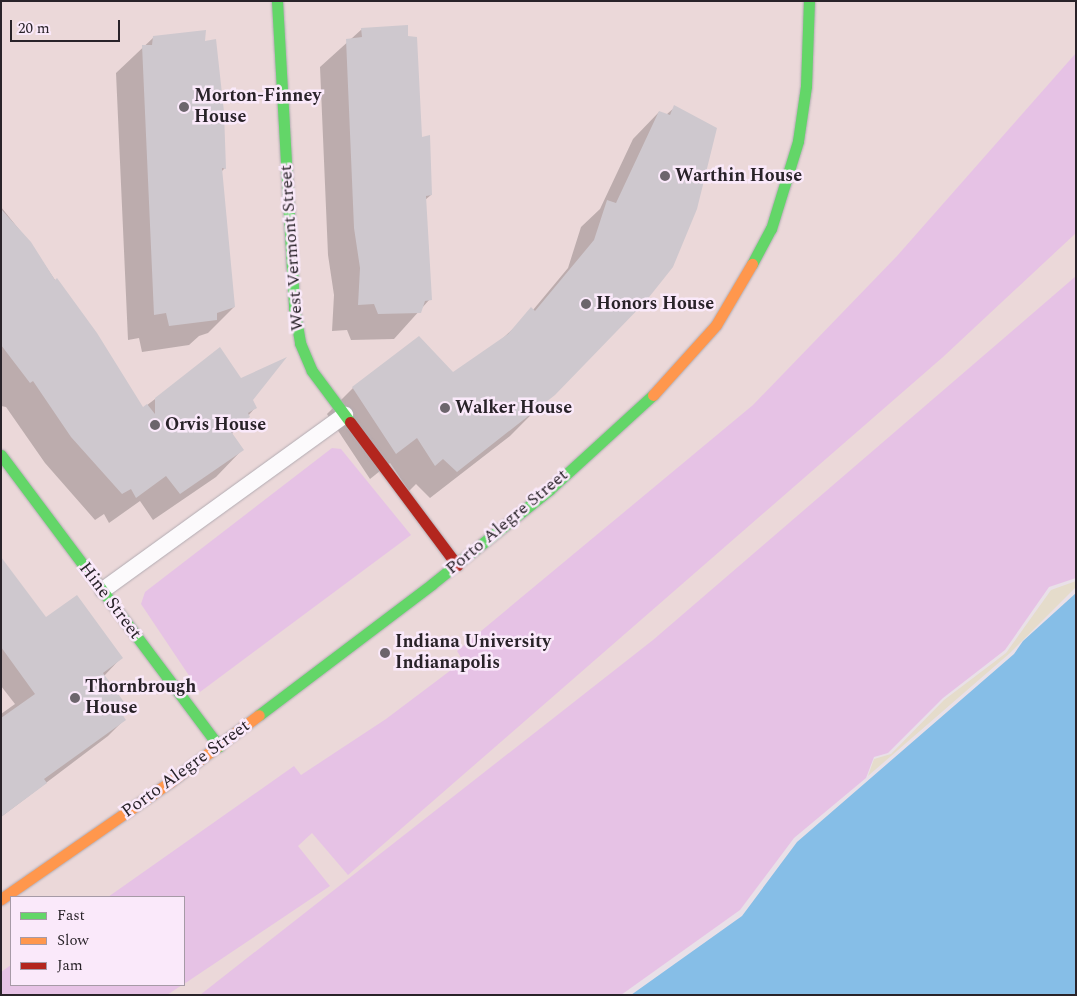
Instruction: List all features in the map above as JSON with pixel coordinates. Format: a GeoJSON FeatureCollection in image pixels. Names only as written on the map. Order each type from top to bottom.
{"type":"FeatureCollection","features":[{"type":"Feature","properties":{"kind":"street","name":"West Vermont Street"},"geometry":{"type":"LineString","coordinates":[[277,1],[296,329],[312,371],[457,565]]}},
{"type":"Feature","properties":{"kind":"street","name":"Porto Alegre Street"},"geometry":{"type":"LineString","coordinates":[[1,900],[219,746],[457,565],[550,489],[671,378],[716,325],[736,294],[771,229],[792,166],[806,86],[809,1]]}},
{"type":"Feature","properties":{"kind":"street","name":"Hine Street"},"geometry":{"type":"LineString","coordinates":[[1,455],[219,746]]}},
{"type":"Feature","properties":{"kind":"lane"},"geometry":{"type":"LineString","coordinates":[[102,590],[346,415]]}},
{"type":"Feature","properties":{"kind":"shaded area","name":"Indiana University Indianapolis"},"geometry":{"type":"Polygon","coordinates":[[[1,1],[1076,1],[1076,409],[338,995],[1,995],[1,1]]]}},
{"type":"Feature","properties":{"kind":"shaded area"},"geometry":{"type":"Polygon","coordinates":[[[1076,53],[1076,233],[943,357],[348,875],[312,833],[298,846],[330,886],[185,983],[185,896],[109,896],[294,766],[301,775],[386,719],[463,661],[457,651],[753,405],[897,256],[1076,53]]]}},
{"type":"Feature","properties":{"kind":"shaded area"},"geometry":{"type":"Polygon","coordinates":[[[1076,276],[1076,578],[1049,587],[1005,650],[943,698],[888,753],[874,757],[866,778],[794,838],[740,910],[621,995],[200,995],[653,640],[1076,276]]]}},
{"type":"Feature","properties":{"kind":"shaded area"},"geometry":{"type":"Polygon","coordinates":[[[332,448],[341,449],[411,535],[200,692],[141,604],[145,592],[332,448]]]}},
{"type":"Feature","properties":{"kind":"shaded area"},"geometry":{"type":"Polygon","coordinates":[[[10,966],[10,986],[180,986],[167,995],[1,995],[1,972],[10,966]]]}},
{"type":"Feature","properties":{"kind":"sand"},"geometry":{"type":"Polygon","coordinates":[[[1076,581],[1076,587],[1010,653],[868,776],[874,759],[891,754],[944,700],[1006,653],[1051,590],[1076,581]]]}},
{"type":"Feature","properties":{"kind":"water"},"geometry":{"type":"Polygon","coordinates":[[[1076,593],[1076,995],[631,995],[742,916],[797,842],[1014,654],[1023,641],[1076,593]]]}},
{"type":"Feature","properties":{"kind":"building"},"geometry":{"type":"Polygon","coordinates":[[[408,25],[408,36],[417,37],[422,137],[430,135],[432,195],[426,196],[432,300],[425,301],[421,313],[378,314],[374,304],[358,305],[360,268],[354,228],[346,39],[362,37],[361,28],[408,25]]]}},
{"type":"Feature","properties":{"kind":"building"},"geometry":{"type":"Polygon","coordinates":[[[206,30],[205,41],[216,39],[224,112],[226,169],[222,168],[235,307],[217,313],[217,320],[169,326],[166,313],[154,315],[142,45],[152,45],[153,36],[206,30]]]}},
{"type":"Feature","properties":{"kind":"building"},"geometry":{"type":"Polygon","coordinates":[[[674,105],[717,128],[697,209],[673,267],[646,301],[555,395],[457,472],[443,459],[435,466],[417,438],[396,454],[352,387],[419,336],[453,372],[508,334],[531,307],[535,311],[594,240],[607,200],[616,203],[659,111],[670,115],[674,105]]]}},
{"type":"Feature","properties":{"kind":"building","name":"Orvis House"},"geometry":{"type":"Polygon","coordinates":[[[1,209],[31,242],[55,280],[57,278],[97,333],[143,407],[147,404],[155,414],[155,398],[220,347],[241,378],[287,357],[253,400],[257,408],[248,413],[250,417],[230,430],[244,450],[180,494],[166,476],[136,498],[131,489],[122,494],[71,437],[33,381],[30,383],[1,345],[1,209]]]}},
{"type":"Feature","properties":{"kind":"building","name":"Thornbrough House"},"geometry":{"type":"Polygon","coordinates":[[[1,557],[46,617],[77,595],[123,658],[103,673],[124,702],[117,707],[126,720],[44,779],[47,783],[1,817],[1,718],[35,694],[1,647],[1,557]]]}},
{"type":"Feature","properties":{"kind":"traffic: fast"},"geometry":{"type":"LineString","coordinates":[[277,1],[294,308],[300,343],[312,371],[350,422]]}},
{"type":"Feature","properties":{"kind":"traffic: fast"},"geometry":{"type":"LineString","coordinates":[[752,264],[771,229],[798,141],[806,86],[809,1]]}},
{"type":"Feature","properties":{"kind":"traffic: fast"},"geometry":{"type":"LineString","coordinates":[[259,715],[432,584],[550,489],[653,395]]}},
{"type":"Feature","properties":{"kind":"traffic: fast"},"geometry":{"type":"LineString","coordinates":[[1,455],[219,746]]}},
{"type":"Feature","properties":{"kind":"traffic: slow"},"geometry":{"type":"LineString","coordinates":[[653,395],[716,325],[752,264]]}},
{"type":"Feature","properties":{"kind":"traffic: slow"},"geometry":{"type":"LineString","coordinates":[[1,899],[170,782],[259,715]]}},
{"type":"Feature","properties":{"kind":"traffic: jam"},"geometry":{"type":"LineString","coordinates":[[350,422],[457,565]]}},
{"type":"Feature","properties":{"kind":"place","name":"Morton-Finney House"},"geometry":{"type":"Point","coordinates":[184,107]}},
{"type":"Feature","properties":{"kind":"place","name":"Warthin House"},"geometry":{"type":"Point","coordinates":[665,176]}},
{"type":"Feature","properties":{"kind":"place","name":"Honors House"},"geometry":{"type":"Point","coordinates":[586,304]}},
{"type":"Feature","properties":{"kind":"place","name":"Walker House"},"geometry":{"type":"Point","coordinates":[445,408]}},
{"type":"Feature","properties":{"kind":"place","name":"Orvis House"},"geometry":{"type":"Point","coordinates":[155,425]}},
{"type":"Feature","properties":{"kind":"place","name":"Indiana University Indianapolis"},"geometry":{"type":"Point","coordinates":[385,653]}},
{"type":"Feature","properties":{"kind":"place","name":"Thornbrough House"},"geometry":{"type":"Point","coordinates":[75,698]}}]}
